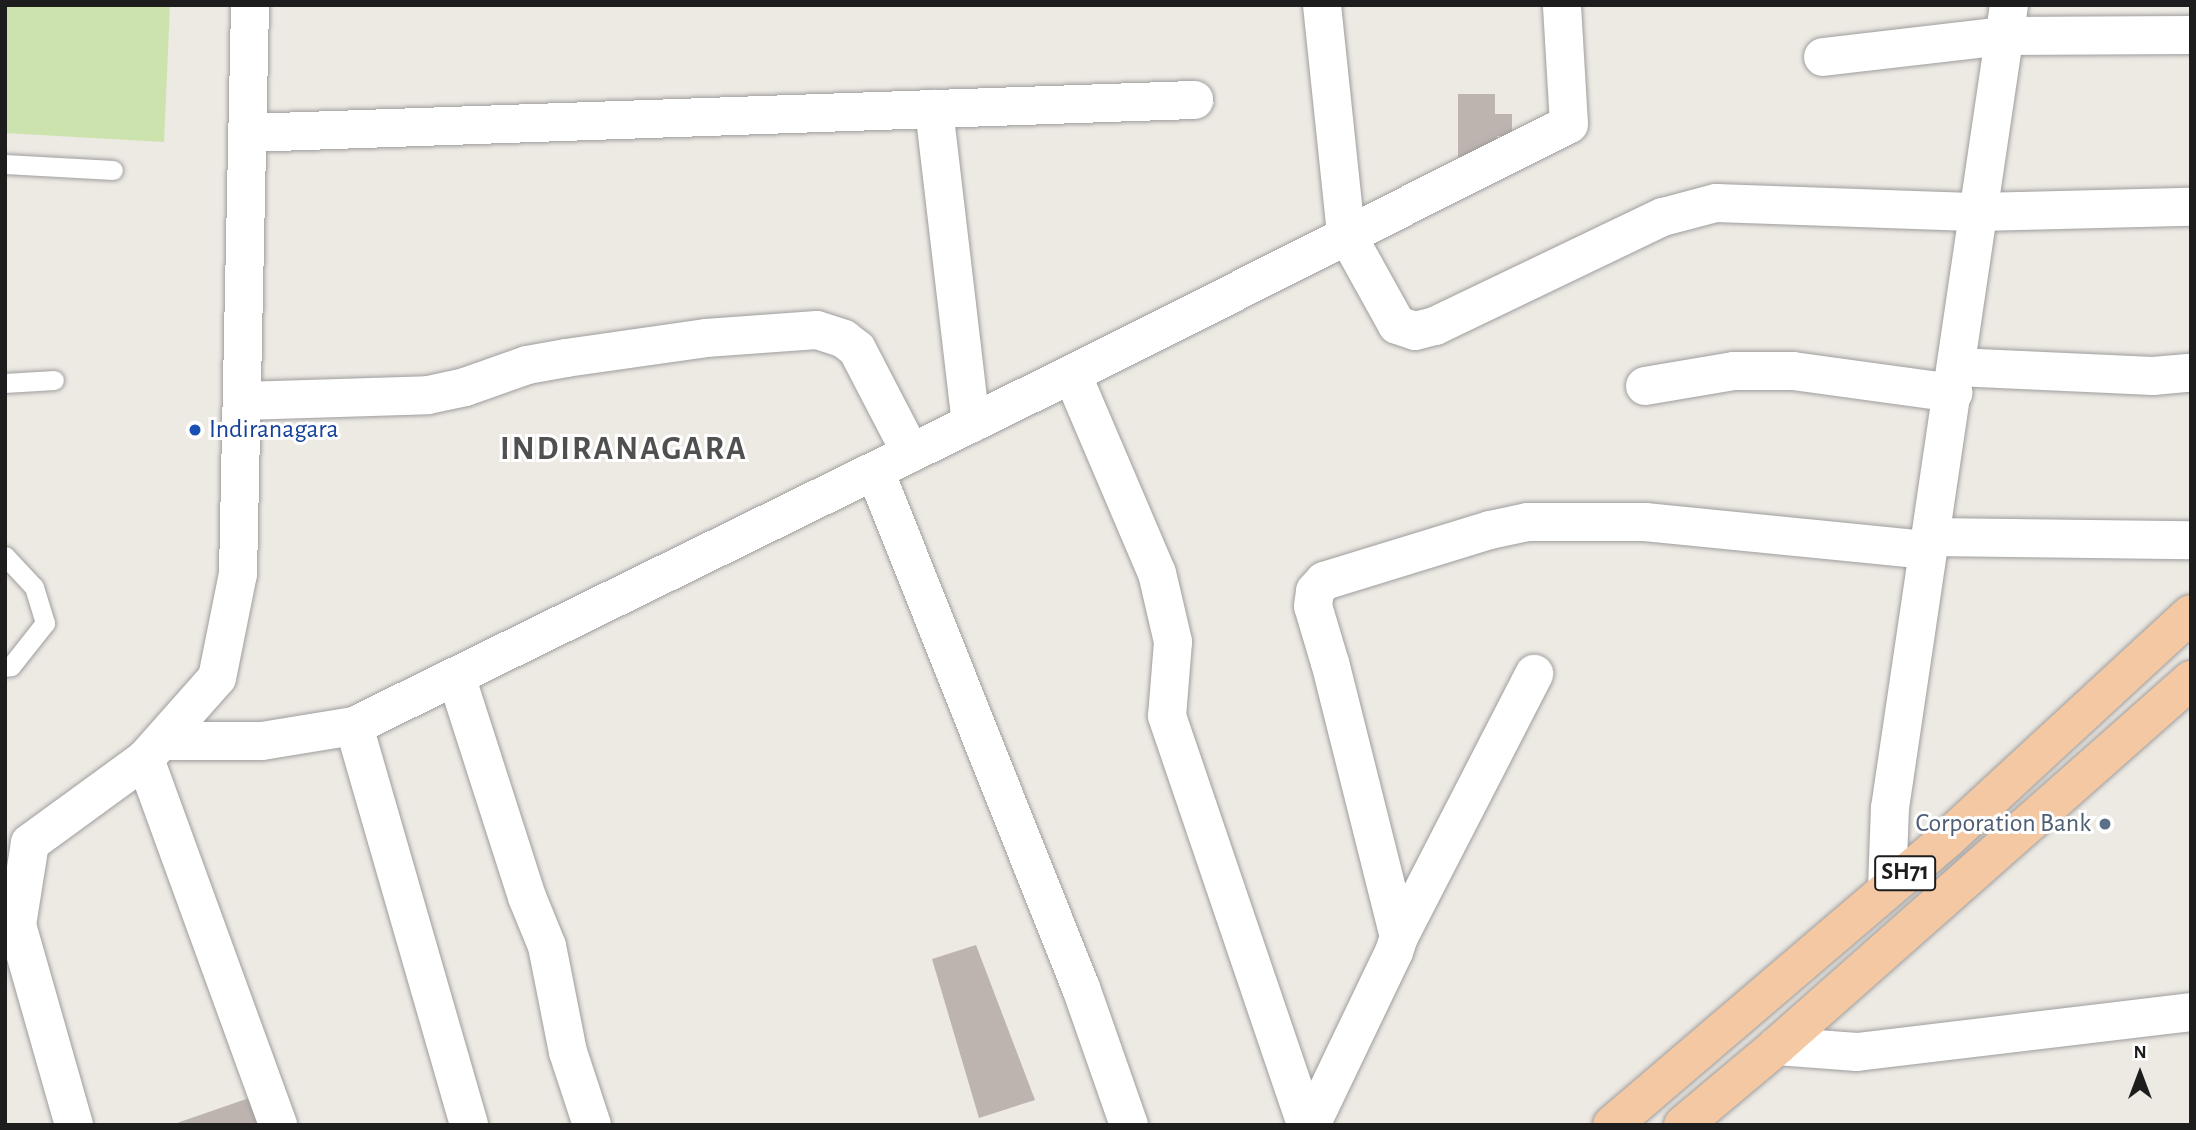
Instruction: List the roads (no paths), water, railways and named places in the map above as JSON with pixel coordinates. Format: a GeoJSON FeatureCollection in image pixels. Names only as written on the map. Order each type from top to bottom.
{"type":"FeatureCollection","features":[{"type":"Feature","properties":{"kind":"main road","name":"SH71"},"geometry":{"type":"LineString","coordinates":[[1612,1125],[1948,838],[2191,614]]}},
{"type":"Feature","properties":{"kind":"main road","name":"SH71"},"geometry":{"type":"LineString","coordinates":[[1683,1125],[1777,1046],[2191,680]]}},
{"type":"Feature","properties":{"kind":"main road"},"geometry":{"type":"LineString","coordinates":[[1887,888],[1921,919]]}},
{"type":"Feature","properties":{"kind":"street"},"geometry":{"type":"LineString","coordinates":[[74,1125],[17,925],[30,843],[155,750],[218,678],[238,574],[250,5]]}},
{"type":"Feature","properties":{"kind":"street"},"geometry":{"type":"LineString","coordinates":[[1322,5],[1346,233],[1397,325],[1415,331],[1435,327],[1687,208],[1716,203],[1979,212],[2191,207]]}},
{"type":"Feature","properties":{"kind":"street"},"geometry":{"type":"LineString","coordinates":[[155,750],[262,741],[355,726],[457,679],[1569,124],[1562,5]]}},
{"type":"Feature","properties":{"kind":"street"},"geometry":{"type":"LineString","coordinates":[[1823,57],[2007,21],[2191,35]]}},
{"type":"Feature","properties":{"kind":"street"},"geometry":{"type":"LineString","coordinates":[[1887,888],[1890,808],[2007,21]]}},
{"type":"Feature","properties":{"kind":"street"},"geometry":{"type":"LineString","coordinates":[[247,133],[1194,100]]}},
{"type":"Feature","properties":{"kind":"street"},"geometry":{"type":"LineString","coordinates":[[934,109],[971,424]]}},
{"type":"Feature","properties":{"kind":"street"},"geometry":{"type":"LineString","coordinates":[[242,401],[428,395],[465,387],[527,365],[566,358],[706,338],[817,330],[844,339],[858,349],[911,453]]}},
{"type":"Feature","properties":{"kind":"street"},"geometry":{"type":"LineString","coordinates":[[1644,386],[1734,371],[1793,371],[1954,380],[2191,373]]}},
{"type":"Feature","properties":{"kind":"street"},"geometry":{"type":"LineString","coordinates":[[1072,374],[1157,573],[1173,642],[1167,716],[1309,1125]]}},
{"type":"Feature","properties":{"kind":"street"},"geometry":{"type":"LineString","coordinates":[[875,471],[1081,988],[1129,1125]]}},
{"type":"Feature","properties":{"kind":"street"},"geometry":{"type":"LineString","coordinates":[[1399,937],[1330,663],[1312,606],[1315,591],[1324,581],[1490,530],[1528,522],[1644,522],[1929,543],[2191,540]]}},
{"type":"Feature","properties":{"kind":"street"},"geometry":{"type":"LineString","coordinates":[[1309,1125],[1394,953],[1399,937],[1534,674]]}},
{"type":"Feature","properties":{"kind":"street"},"geometry":{"type":"LineString","coordinates":[[457,679],[527,897],[547,946],[568,1052],[592,1125]]}},
{"type":"Feature","properties":{"kind":"street"},"geometry":{"type":"LineString","coordinates":[[355,726],[468,1125]]}},
{"type":"Feature","properties":{"kind":"street"},"geometry":{"type":"LineString","coordinates":[[155,750],[278,1125]]}},
{"type":"Feature","properties":{"kind":"street"},"geometry":{"type":"LineString","coordinates":[[1777,1046],[1857,1052],[2191,1012]]}},
{"type":"Feature","properties":{"kind":"lane"},"geometry":{"type":"LineString","coordinates":[[5,164],[113,170]]}},
{"type":"Feature","properties":{"kind":"lane"},"geometry":{"type":"LineString","coordinates":[[5,383],[54,380]]}},
{"type":"Feature","properties":{"kind":"lane"},"geometry":{"type":"LineString","coordinates":[[5,556],[34,587],[45,623],[11,666],[5,667]]}},
{"type":"Feature","properties":{"kind":"place","name":"Indiranagara"},"geometry":{"type":"Point","coordinates":[195,430]}},
{"type":"Feature","properties":{"kind":"place","name":"Corporation Bank"},"geometry":{"type":"Point","coordinates":[2105,824]}},
{"type":"Feature","properties":{"kind":"district","name":"INDIRANAGARA"},"geometry":{"type":"Point","coordinates":[624,450]}}]}
